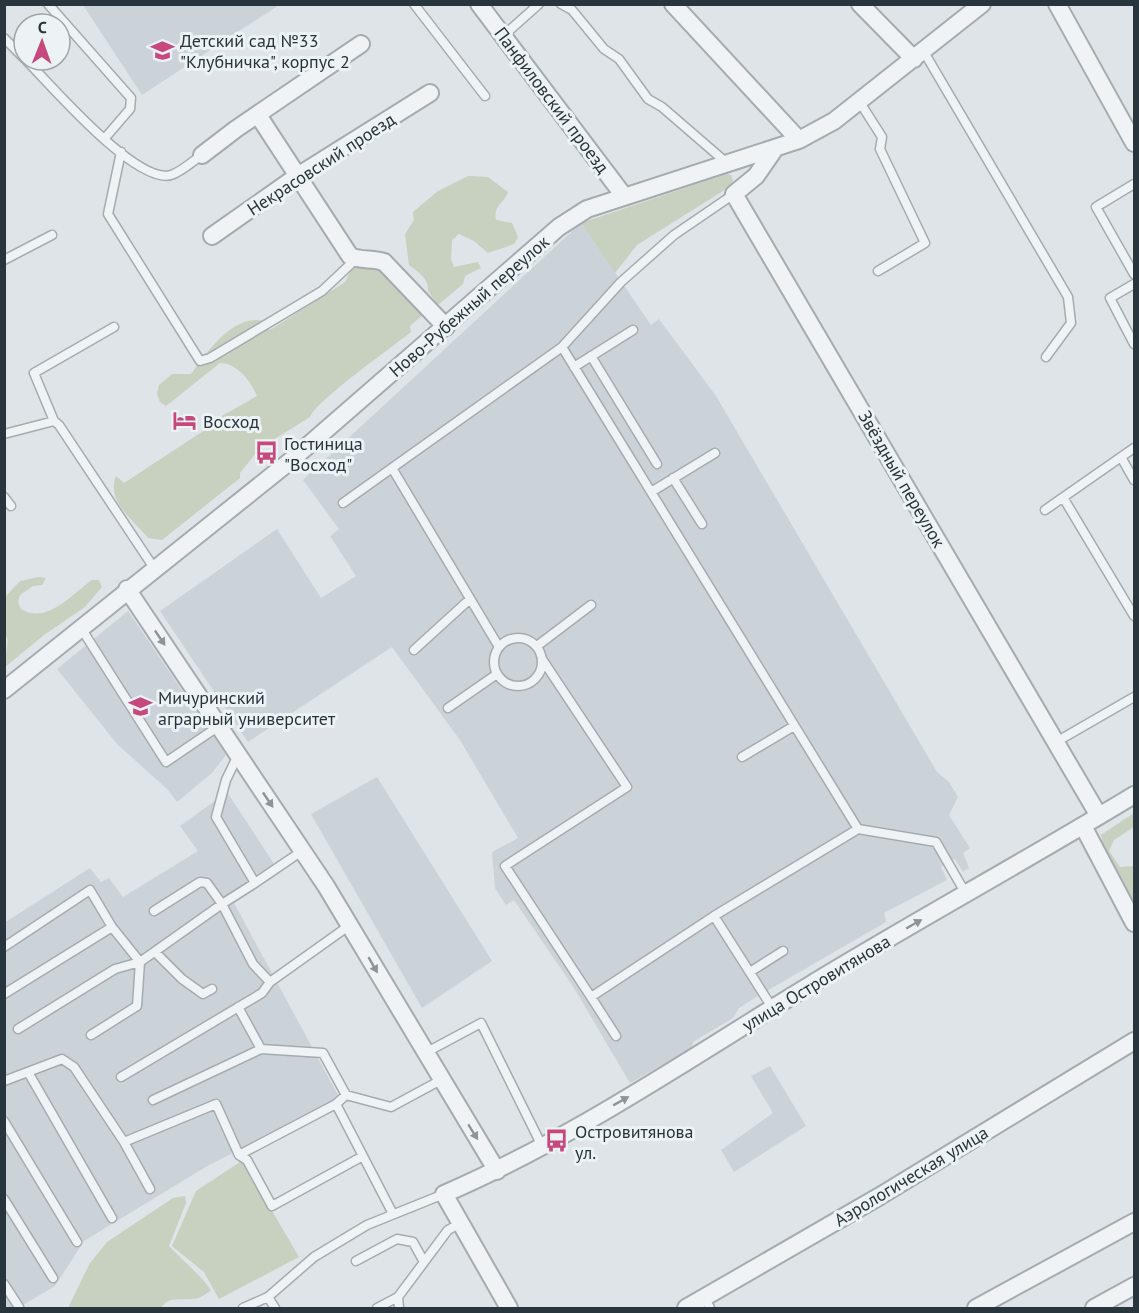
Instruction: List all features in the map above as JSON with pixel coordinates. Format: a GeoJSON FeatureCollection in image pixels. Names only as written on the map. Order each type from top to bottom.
{"type":"FeatureCollection","features":[{"type":"Feature","properties":{"kind":"street","name":"Панфиловский проезд"},"geometry":{"type":"LineString","coordinates":[[479,4],[624,196]]}},
{"type":"Feature","properties":{"kind":"street"},"geometry":{"type":"LineString","coordinates":[[673,4],[779,114],[799,140]]}},
{"type":"Feature","properties":{"kind":"street"},"geometry":{"type":"LineString","coordinates":[[860,4],[919,55]]}},
{"type":"Feature","properties":{"kind":"street","name":"Ново-Рубежный переулок"},"geometry":{"type":"LineString","coordinates":[[4,690],[127,589],[290,462],[559,226],[587,209],[799,140],[834,121],[981,4]]}},
{"type":"Feature","properties":{"kind":"street"},"geometry":{"type":"LineString","coordinates":[[1058,4],[1134,142]]}},
{"type":"Feature","properties":{"kind":"street"},"geometry":{"type":"LineString","coordinates":[[202,156],[361,44]]}},
{"type":"Feature","properties":{"kind":"street","name":"Некрасовский проезд"},"geometry":{"type":"LineString","coordinates":[[212,236],[296,177],[430,93]]}},
{"type":"Feature","properties":{"kind":"street"},"geometry":{"type":"LineString","coordinates":[[258,116],[296,177],[332,224],[345,250],[356,259],[375,258],[384,262],[446,327]]}},
{"type":"Feature","properties":{"kind":"street"},"geometry":{"type":"LineString","coordinates":[[734,194],[756,176],[774,150]]}},
{"type":"Feature","properties":{"kind":"street","name":"Звёздный переулок"},"geometry":{"type":"LineString","coordinates":[[734,194],[1099,816]]}},
{"type":"Feature","properties":{"kind":"street"},"geometry":{"type":"LineString","coordinates":[[127,589],[303,851],[350,925],[497,1171],[444,1194],[459,1224],[509,1308]]}},
{"type":"Feature","properties":{"kind":"street","name":"улица Островитянова"},"geometry":{"type":"LineString","coordinates":[[497,1171],[670,1074],[773,1009],[1134,795]]}},
{"type":"Feature","properties":{"kind":"street"},"geometry":{"type":"LineString","coordinates":[[1083,826],[1134,923]]}},
{"type":"Feature","properties":{"kind":"street","name":"Аэрологическая улица"},"geometry":{"type":"LineString","coordinates":[[686,1308],[707,1303],[1134,1041]]}},
{"type":"Feature","properties":{"kind":"street"},"geometry":{"type":"LineString","coordinates":[[976,1308],[1134,1222]]}},
{"type":"Feature","properties":{"kind":"street"},"geometry":{"type":"LineString","coordinates":[[1094,1308],[1134,1286]]}},
{"type":"Feature","properties":{"kind":"lane"},"geometry":{"type":"LineString","coordinates":[[48,4],[131,98],[129,109],[105,138]]}},
{"type":"Feature","properties":{"kind":"lane"},"geometry":{"type":"LineString","coordinates":[[414,4],[485,96]]}},
{"type":"Feature","properties":{"kind":"lane"},"geometry":{"type":"LineString","coordinates":[[503,36],[539,4]]}},
{"type":"Feature","properties":{"kind":"lane"},"geometry":{"type":"LineString","coordinates":[[561,4],[572,10],[604,49],[619,59],[648,99],[662,107],[728,164]]}},
{"type":"Feature","properties":{"kind":"lane"},"geometry":{"type":"LineString","coordinates":[[919,55],[1068,297],[1071,322],[1046,357]]}},
{"type":"Feature","properties":{"kind":"lane"},"geometry":{"type":"LineString","coordinates":[[37,72],[84,123],[121,152],[157,174],[171,175],[202,156]]}},
{"type":"Feature","properties":{"kind":"lane"},"geometry":{"type":"LineString","coordinates":[[859,101],[882,137],[880,149],[925,243],[878,271]]}},
{"type":"Feature","properties":{"kind":"lane"},"geometry":{"type":"LineString","coordinates":[[121,152],[108,214],[200,361],[210,358],[322,291],[356,259]]}},
{"type":"Feature","properties":{"kind":"lane"},"geometry":{"type":"LineString","coordinates":[[1134,184],[1096,207],[1134,274]]}},
{"type":"Feature","properties":{"kind":"lane"},"geometry":{"type":"LineString","coordinates":[[343,503],[562,347],[621,282],[674,235],[734,194]]}},
{"type":"Feature","properties":{"kind":"lane"},"geometry":{"type":"LineString","coordinates":[[4,260],[52,235]]}},
{"type":"Feature","properties":{"kind":"lane"},"geometry":{"type":"LineString","coordinates":[[1134,284],[1110,298],[1134,344]]}},
{"type":"Feature","properties":{"kind":"lane"},"geometry":{"type":"LineString","coordinates":[[114,327],[34,373],[54,421],[154,568]]}},
{"type":"Feature","properties":{"kind":"lane"},"geometry":{"type":"LineString","coordinates":[[574,366],[633,330]]}},
{"type":"Feature","properties":{"kind":"lane"},"geometry":{"type":"LineString","coordinates":[[562,347],[858,829]]}},
{"type":"Feature","properties":{"kind":"lane"},"geometry":{"type":"LineString","coordinates":[[591,356],[657,464]]}},
{"type":"Feature","properties":{"kind":"lane"},"geometry":{"type":"LineString","coordinates":[[4,434],[54,421]]}},
{"type":"Feature","properties":{"kind":"lane"},"geometry":{"type":"LineString","coordinates":[[1045,510],[1064,499],[1134,448]]}},
{"type":"Feature","properties":{"kind":"lane"},"geometry":{"type":"LineString","coordinates":[[651,492],[715,453]]}},
{"type":"Feature","properties":{"kind":"lane"},"geometry":{"type":"LineString","coordinates":[[1122,457],[1134,480]]}},
{"type":"Feature","properties":{"kind":"lane"},"geometry":{"type":"LineString","coordinates":[[392,468],[499,647]]}},
{"type":"Feature","properties":{"kind":"lane"},"geometry":{"type":"LineString","coordinates":[[674,478],[702,524]]}},
{"type":"Feature","properties":{"kind":"lane"},"geometry":{"type":"LineString","coordinates":[[4,497],[11,506]]}},
{"type":"Feature","properties":{"kind":"lane"},"geometry":{"type":"LineString","coordinates":[[1064,499],[1134,616]]}},
{"type":"Feature","properties":{"kind":"lane"},"geometry":{"type":"LineString","coordinates":[[414,650],[470,599]]}},
{"type":"Feature","properties":{"kind":"lane"},"geometry":{"type":"LineString","coordinates":[[537,646],[591,605]]}},
{"type":"Feature","properties":{"kind":"lane"},"geometry":{"type":"LineString","coordinates":[[81,627],[166,762],[219,726]]}},
{"type":"Feature","properties":{"kind":"lane"},"geometry":{"type":"LineString","coordinates":[[542,659],[540,673],[535,679],[522,686],[508,684],[497,674],[494,660],[499,647],[504,642],[525,638],[537,646],[542,659],[627,787],[505,866],[616,1036]]}},
{"type":"Feature","properties":{"kind":"lane"},"geometry":{"type":"LineString","coordinates":[[448,708],[497,674]]}},
{"type":"Feature","properties":{"kind":"lane"},"geometry":{"type":"LineString","coordinates":[[1056,742],[1134,697]]}},
{"type":"Feature","properties":{"kind":"lane"},"geometry":{"type":"LineString","coordinates":[[742,757],[794,726]]}},
{"type":"Feature","properties":{"kind":"lane"},"geometry":{"type":"LineString","coordinates":[[238,755],[226,780],[216,817],[255,883]]}},
{"type":"Feature","properties":{"kind":"lane"},"geometry":{"type":"LineString","coordinates":[[591,997],[714,916],[858,829],[936,842],[966,894]]}},
{"type":"Feature","properties":{"kind":"lane"},"geometry":{"type":"LineString","coordinates":[[18,1029],[114,969],[140,962],[303,851]]}},
{"type":"Feature","properties":{"kind":"lane"},"geometry":{"type":"LineString","coordinates":[[154,911],[200,882],[207,883],[222,904],[254,964],[270,982]]}},
{"type":"Feature","properties":{"kind":"lane"},"geometry":{"type":"LineString","coordinates":[[4,947],[90,890],[112,927],[140,962],[137,1006],[91,1035]]}},
{"type":"Feature","properties":{"kind":"lane"},"geometry":{"type":"LineString","coordinates":[[714,916],[773,1009]]}},
{"type":"Feature","properties":{"kind":"lane"},"geometry":{"type":"LineString","coordinates":[[121,1077],[262,993],[270,982],[350,925]]}},
{"type":"Feature","properties":{"kind":"lane"},"geometry":{"type":"LineString","coordinates":[[4,994],[112,927]]}},
{"type":"Feature","properties":{"kind":"lane"},"geometry":{"type":"LineString","coordinates":[[750,972],[783,951]]}},
{"type":"Feature","properties":{"kind":"lane"},"geometry":{"type":"LineString","coordinates":[[155,952],[182,979],[203,994],[212,989]]}},
{"type":"Feature","properties":{"kind":"lane"},"geometry":{"type":"LineString","coordinates":[[238,1007],[261,1049]]}},
{"type":"Feature","properties":{"kind":"lane"},"geometry":{"type":"LineString","coordinates":[[425,1053],[481,1023],[542,1146]]}},
{"type":"Feature","properties":{"kind":"lane"},"geometry":{"type":"LineString","coordinates":[[153,1100],[261,1049],[323,1053],[346,1095],[391,1107],[441,1080]]}},
{"type":"Feature","properties":{"kind":"lane"},"geometry":{"type":"LineString","coordinates":[[4,1081],[62,1059],[74,1067],[123,1142],[150,1189]]}},
{"type":"Feature","properties":{"kind":"lane"},"geometry":{"type":"LineString","coordinates":[[28,1072],[112,1218]]}},
{"type":"Feature","properties":{"kind":"lane"},"geometry":{"type":"LineString","coordinates":[[239,1155],[336,1104],[346,1095]]}},
{"type":"Feature","properties":{"kind":"lane"},"geometry":{"type":"LineString","coordinates":[[123,1142],[216,1104],[239,1155],[247,1160],[272,1206],[363,1156]]}},
{"type":"Feature","properties":{"kind":"lane"},"geometry":{"type":"LineString","coordinates":[[336,1104],[393,1214]]}},
{"type":"Feature","properties":{"kind":"lane"},"geometry":{"type":"LineString","coordinates":[[4,1121],[77,1242]]}},
{"type":"Feature","properties":{"kind":"lane"},"geometry":{"type":"LineString","coordinates":[[243,1308],[268,1297],[314,1257],[368,1224],[444,1194]]}},
{"type":"Feature","properties":{"kind":"lane"},"geometry":{"type":"LineString","coordinates":[[4,1199],[53,1278]]}},
{"type":"Feature","properties":{"kind":"lane"},"geometry":{"type":"LineString","coordinates":[[377,1308],[398,1297],[448,1230],[459,1224]]}},
{"type":"Feature","properties":{"kind":"lane"},"geometry":{"type":"LineString","coordinates":[[356,1261],[397,1239],[413,1242],[424,1262]]}},
{"type":"Feature","properties":{"kind":"lane"},"geometry":{"type":"LineString","coordinates":[[4,1284],[19,1307]]}},
{"type":"Feature","properties":{"kind":"lane"},"geometry":{"type":"LineString","coordinates":[[268,1297],[275,1308]]}},
{"type":"Feature","properties":{"kind":"lane"},"geometry":{"type":"LineString","coordinates":[[398,1297],[399,1308]]}},
{"type":"Feature","properties":{"kind":"shaded area","name":"Детский сад №33 \"Клубничка\", корпус 2"},"geometry":{"type":"Polygon","coordinates":[[[83,5],[279,5],[142,95],[83,5]]]}},
{"type":"Feature","properties":{"kind":"shaded area"},"geometry":{"type":"Polygon","coordinates":[[[581,223],[651,325],[659,319],[716,396],[937,772],[949,782],[958,797],[949,815],[970,848],[963,853],[969,868],[963,872],[955,859],[941,867],[947,880],[884,913],[886,922],[758,996],[739,1008],[733,1018],[693,1042],[692,1048],[630,1083],[574,988],[514,900],[506,905],[495,888],[492,852],[518,838],[460,740],[392,647],[248,742],[160,611],[277,529],[321,598],[356,576],[330,536],[339,529],[303,480],[581,223]]]}},
{"type":"Feature","properties":{"kind":"shaded area","name":"Мичуринский аграрный университет"},"geometry":{"type":"Polygon","coordinates":[[[128,611],[226,755],[212,773],[177,802],[167,789],[117,744],[57,669],[128,611]]]}},
{"type":"Feature","properties":{"kind":"shaded area"},"geometry":{"type":"Polygon","coordinates":[[[377,777],[492,961],[422,1008],[311,814],[377,777]]]}},
{"type":"Feature","properties":{"kind":"shaded area"},"geometry":{"type":"Polygon","coordinates":[[[227,792],[280,873],[234,903],[339,1097],[204,1168],[84,1241],[55,1286],[18,1308],[4,1308],[4,923],[90,868],[101,882],[109,878],[123,897],[198,851],[180,826],[227,792]]]}},
{"type":"Feature","properties":{"kind":"shaded area"},"geometry":{"type":"Polygon","coordinates":[[[770,1066],[806,1126],[734,1172],[721,1150],[773,1113],[751,1076],[770,1066]]]}},
{"type":"Feature","properties":{"kind":"green space"},"geometry":{"type":"Polygon","coordinates":[[[727,174],[731,175],[734,184],[637,245],[615,273],[581,223],[727,174]]]}},
{"type":"Feature","properties":{"kind":"green space"},"geometry":{"type":"Polygon","coordinates":[[[468,176],[488,177],[508,192],[497,208],[496,220],[512,223],[518,237],[514,244],[488,253],[474,241],[459,234],[452,240],[451,259],[454,267],[478,262],[481,268],[465,276],[463,284],[438,305],[428,291],[425,279],[409,265],[405,234],[414,220],[413,212],[438,191],[468,176]]]}},
{"type":"Feature","properties":{"kind":"green space"},"geometry":{"type":"Polygon","coordinates":[[[354,264],[383,267],[424,314],[410,326],[411,332],[340,387],[310,417],[260,448],[240,473],[240,478],[162,540],[148,538],[118,502],[114,485],[116,476],[124,483],[217,422],[222,416],[257,396],[238,369],[220,363],[166,406],[160,402],[157,394],[159,385],[172,374],[191,374],[213,345],[244,322],[255,320],[266,322],[270,330],[345,282],[354,264]]]}},
{"type":"Feature","properties":{"kind":"green space"},"geometry":{"type":"Polygon","coordinates":[[[38,577],[46,578],[42,585],[33,586],[20,595],[18,602],[21,609],[31,613],[50,611],[68,600],[92,580],[99,580],[102,587],[85,607],[44,635],[5,667],[7,637],[5,636],[5,597],[20,581],[38,577]]]}},
{"type":"Feature","properties":{"kind":"green space"},"geometry":{"type":"Polygon","coordinates":[[[1134,813],[1134,827],[1114,840],[1109,851],[1120,867],[1134,866],[1134,908],[1104,847],[1101,835],[1134,813]]]}},
{"type":"Feature","properties":{"kind":"green space"},"geometry":{"type":"Polygon","coordinates":[[[240,1162],[244,1163],[299,1257],[219,1299],[204,1272],[172,1246],[196,1191],[240,1162]]]}},
{"type":"Feature","properties":{"kind":"green space"},"geometry":{"type":"Polygon","coordinates":[[[185,1196],[186,1203],[169,1246],[211,1291],[198,1298],[168,1301],[161,1308],[68,1308],[90,1263],[107,1242],[173,1198],[185,1196]]]}},
{"type":"Feature","properties":{"kind":"place","name":"Детский сад №33 \"Клубничка\", корпус 2"},"geometry":{"type":"Point","coordinates":[162,50]}},
{"type":"Feature","properties":{"kind":"place","name":"Восход"},"geometry":{"type":"Point","coordinates":[185,421]}},
{"type":"Feature","properties":{"kind":"place","name":"Гостиница \"Восход\""},"geometry":{"type":"Point","coordinates":[266,453]}},
{"type":"Feature","properties":{"kind":"place","name":"Мичуринский аграрный университет"},"geometry":{"type":"Point","coordinates":[140,707]}},
{"type":"Feature","properties":{"kind":"place","name":"Островитянова ул."},"geometry":{"type":"Point","coordinates":[557,1141]}}]}
